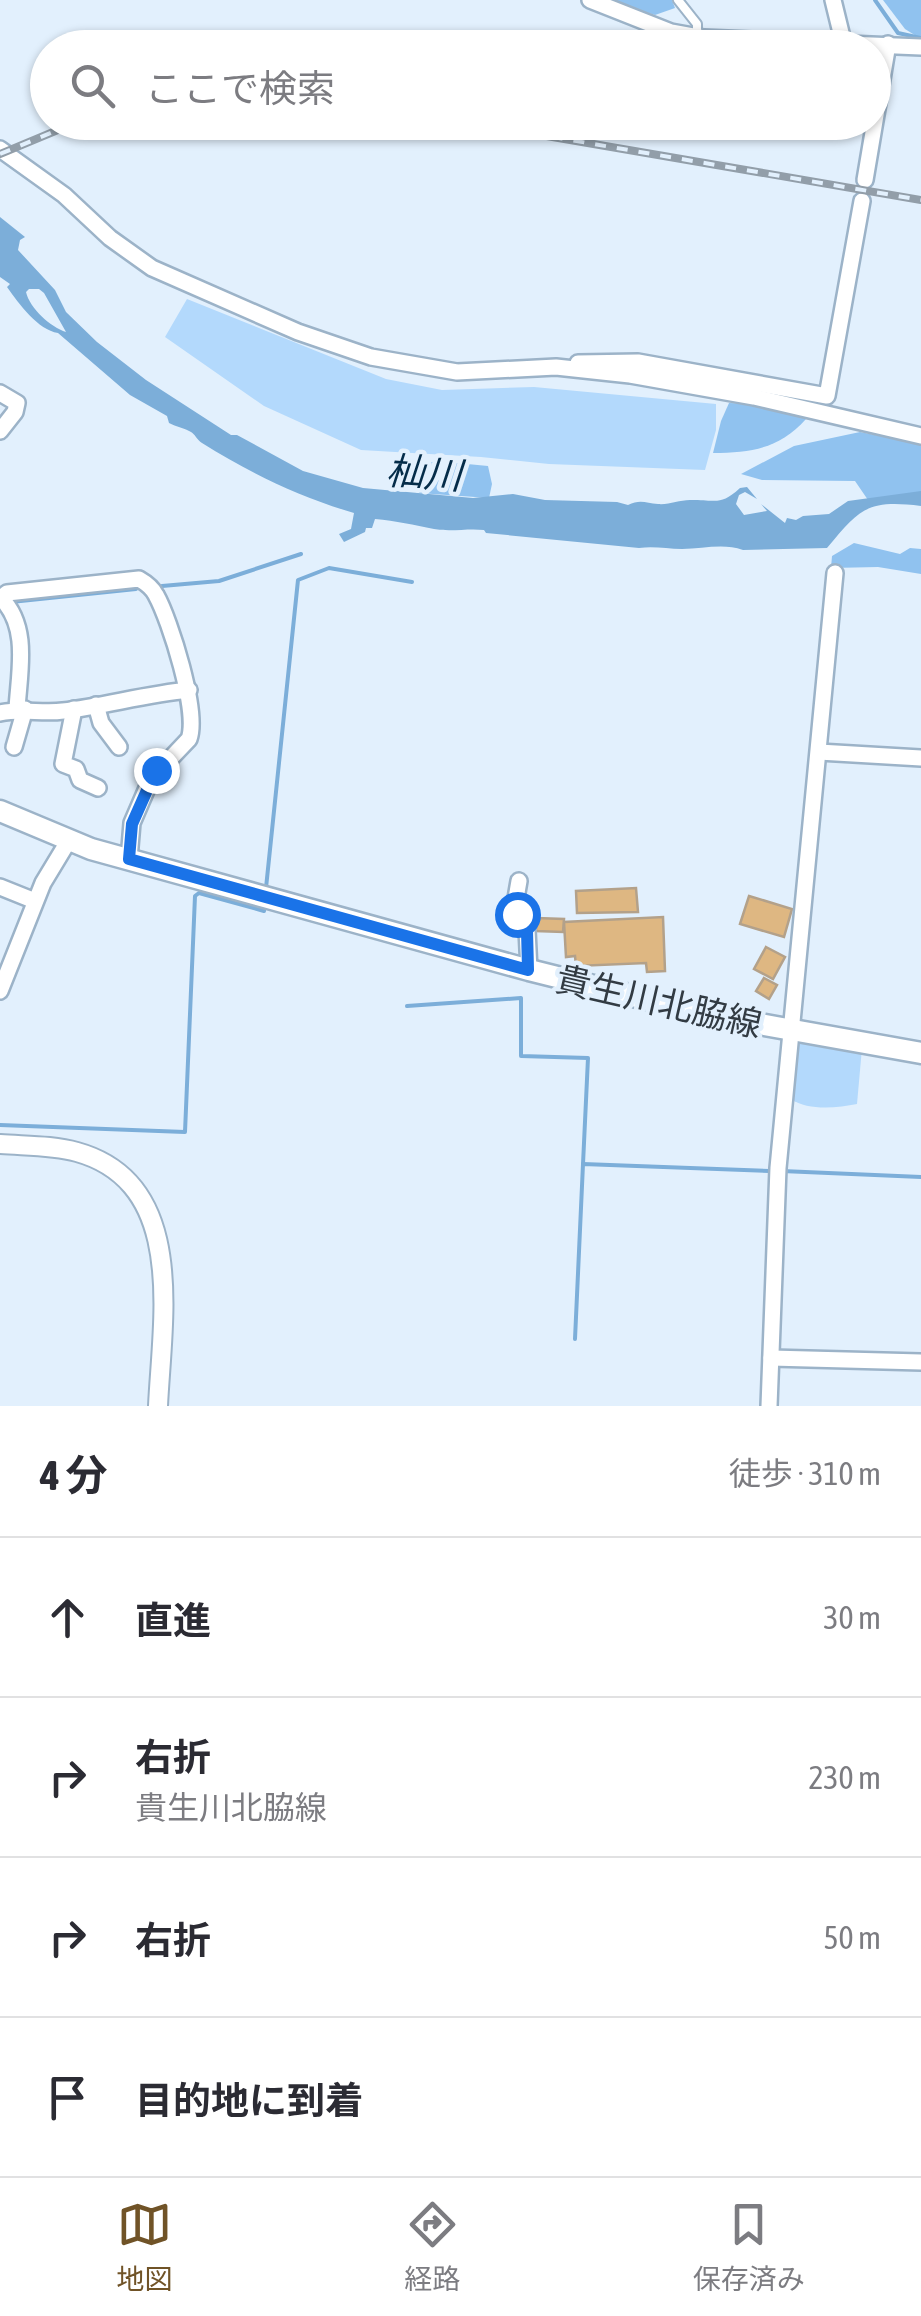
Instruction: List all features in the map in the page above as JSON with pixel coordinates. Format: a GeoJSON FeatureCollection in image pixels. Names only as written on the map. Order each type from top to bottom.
{"type":"FeatureCollection","features":[{"type":"Feature","properties":{"kind":"main road","name":"貴生川北脇線"},"geometry":{"type":"LineString","coordinates":[[0,811],[69,840],[129,859],[528,970],[710,1015],[921,1054]]}},
{"type":"Feature","properties":{"kind":"street"},"geometry":{"type":"LineString","coordinates":[[590,0],[666,30]]}},
{"type":"Feature","properties":{"kind":"street"},"geometry":{"type":"LineString","coordinates":[[833,0],[840,30]]}},
{"type":"Feature","properties":{"kind":"street"},"geometry":{"type":"LineString","coordinates":[[891,44],[921,47]]}},
{"type":"Feature","properties":{"kind":"street"},"geometry":{"type":"LineString","coordinates":[[866,180],[872,140]]}},
{"type":"Feature","properties":{"kind":"street"},"geometry":{"type":"LineString","coordinates":[[0,149],[64,195],[110,238],[152,268],[298,332],[371,357],[457,372],[556,368],[630,376],[754,397],[921,436]]}},
{"type":"Feature","properties":{"kind":"street"},"geometry":{"type":"LineString","coordinates":[[556,368],[590,361],[638,362],[827,396],[862,200]]}},
{"type":"Feature","properties":{"kind":"street"},"geometry":{"type":"LineString","coordinates":[[0,393],[17,402],[15,412],[0,431]]}},
{"type":"Feature","properties":{"kind":"street"},"geometry":{"type":"LineString","coordinates":[[769,1406],[777,1183],[835,574]]}},
{"type":"Feature","properties":{"kind":"street"},"geometry":{"type":"LineString","coordinates":[[14,747],[21,709],[20,638],[14,610],[1,599],[7,594],[138,579],[155,593],[189,690],[192,731],[190,739],[151,780],[132,824],[129,859]]}},
{"type":"Feature","properties":{"kind":"street"},"geometry":{"type":"LineString","coordinates":[[0,713],[21,709],[58,712],[189,690]]}},
{"type":"Feature","properties":{"kind":"street"},"geometry":{"type":"LineString","coordinates":[[96,705],[102,723],[120,748]]}},
{"type":"Feature","properties":{"kind":"street"},"geometry":{"type":"LineString","coordinates":[[74,709],[63,764],[76,770],[80,780],[98,788]]}},
{"type":"Feature","properties":{"kind":"street"},"geometry":{"type":"LineString","coordinates":[[819,752],[921,758]]}},
{"type":"Feature","properties":{"kind":"street"},"geometry":{"type":"LineString","coordinates":[[0,991],[42,883],[69,840]]}},
{"type":"Feature","properties":{"kind":"street"},"geometry":{"type":"LineString","coordinates":[[519,881],[515,904],[527,930],[528,970]]}},
{"type":"Feature","properties":{"kind":"street"},"geometry":{"type":"LineString","coordinates":[[0,906],[4,888],[36,901]]}},
{"type":"Feature","properties":{"kind":"street"},"geometry":{"type":"LineString","coordinates":[[0,1144],[77,1152],[126,1179],[142,1200],[156,1224],[161,1250],[158,1406]]}},
{"type":"Feature","properties":{"kind":"street"},"geometry":{"type":"LineString","coordinates":[[771,1358],[921,1362]]}},
{"type":"Feature","properties":{"kind":"lane"},"geometry":{"type":"LineString","coordinates":[[678,0],[696,30]]}},
{"type":"Feature","properties":{"kind":"shaded area"},"geometry":{"type":"Polygon","coordinates":[[[606,0],[672,0],[675,8],[655,15],[606,0]]]}},
{"type":"Feature","properties":{"kind":"shaded area"},"geometry":{"type":"Polygon","coordinates":[[[883,0],[921,0],[921,39],[905,29],[883,0]]]}},
{"type":"Feature","properties":{"kind":"shaded area"},"geometry":{"type":"Polygon","coordinates":[[[0,217],[25,237],[18,250],[55,290],[66,312],[146,380],[231,435],[303,471],[363,488],[473,498],[513,494],[628,505],[717,501],[747,487],[757,499],[745,492],[739,495],[736,504],[744,515],[767,511],[761,504],[785,523],[787,518],[829,514],[848,501],[921,491],[921,506],[888,504],[865,510],[827,548],[639,548],[484,530],[440,530],[375,519],[372,528],[344,542],[339,534],[351,529],[354,513],[275,483],[169,423],[167,416],[130,395],[58,333],[36,322],[7,287],[10,284],[0,277],[0,217]],[[39,289],[26,292],[32,305],[48,322],[66,332],[44,293],[39,289]]]}},
{"type":"Feature","properties":{"kind":"shaded area"},"geometry":{"type":"Polygon","coordinates":[[[187,299],[386,379],[442,390],[534,387],[716,404],[716,430],[705,470],[549,464],[361,450],[264,406],[165,337],[187,299]]]}},
{"type":"Feature","properties":{"kind":"shaded area"},"geometry":{"type":"Polygon","coordinates":[[[729,403],[759,404],[806,419],[775,443],[740,452],[713,453],[729,403]]]}},
{"type":"Feature","properties":{"kind":"shaded area"},"geometry":{"type":"Polygon","coordinates":[[[860,432],[921,444],[921,494],[868,500],[855,481],[762,480],[741,474],[794,446],[860,432]]]}},
{"type":"Feature","properties":{"kind":"shaded area"},"geometry":{"type":"Polygon","coordinates":[[[436,461],[488,466],[492,484],[489,498],[419,493],[421,487],[444,478],[422,465],[436,461]]]}},
{"type":"Feature","properties":{"kind":"shaded area"},"geometry":{"type":"Polygon","coordinates":[[[854,543],[900,554],[910,548],[921,549],[921,574],[878,567],[831,568],[832,556],[854,543]]]}},
{"type":"Feature","properties":{"kind":"shaded area"},"geometry":{"type":"Polygon","coordinates":[[[797,1036],[862,1048],[857,1104],[814,1107],[791,1099],[797,1036]]]}},
{"type":"Feature","properties":{"kind":"building"},"geometry":{"type":"Polygon","coordinates":[[[636,888],[638,912],[577,913],[576,891],[636,888]]]}},
{"type":"Feature","properties":{"kind":"building"},"geometry":{"type":"Polygon","coordinates":[[[749,896],[792,909],[784,937],[740,924],[749,896]]]}},
{"type":"Feature","properties":{"kind":"building"},"geometry":{"type":"Polygon","coordinates":[[[663,917],[665,971],[647,972],[646,963],[576,966],[575,956],[566,957],[564,922],[663,917]]]}},
{"type":"Feature","properties":{"kind":"building"},"geometry":{"type":"Polygon","coordinates":[[[536,918],[564,919],[563,932],[536,931],[536,918]]]}},
{"type":"Feature","properties":{"kind":"building"},"geometry":{"type":"Polygon","coordinates":[[[766,947],[785,957],[773,979],[754,969],[766,947]]]}},
{"type":"Feature","properties":{"kind":"building"},"geometry":{"type":"Polygon","coordinates":[[[764,978],[777,985],[769,999],[756,991],[764,978]]]}},
{"type":"Feature","properties":{"kind":"waterway"},"geometry":{"type":"LineString","coordinates":[[875,0],[898,33],[921,38]]}},
{"type":"Feature","properties":{"kind":"waterway"},"geometry":{"type":"LineString","coordinates":[[162,586],[219,581],[301,554]]}},
{"type":"Feature","properties":{"kind":"waterway"},"geometry":{"type":"LineString","coordinates":[[266,888],[298,580],[329,568],[412,582]]}},
{"type":"Feature","properties":{"kind":"waterway"},"geometry":{"type":"LineString","coordinates":[[11,602],[136,589]]}},
{"type":"Feature","properties":{"kind":"waterway"},"geometry":{"type":"LineString","coordinates":[[0,1125],[185,1132],[195,896],[199,893],[264,908]]}},
{"type":"Feature","properties":{"kind":"waterway"},"geometry":{"type":"LineString","coordinates":[[407,1006],[521,998],[521,1056],[588,1058],[583,1164]]}},
{"type":"Feature","properties":{"kind":"waterway"},"geometry":{"type":"LineString","coordinates":[[575,1339],[583,1164],[769,1171]]}},
{"type":"Feature","properties":{"kind":"waterway"},"geometry":{"type":"LineString","coordinates":[[782,1171],[921,1177]]}},
{"type":"Feature","properties":{"kind":"railway"},"geometry":{"type":"LineString","coordinates":[[0,154],[34,140]]}},
{"type":"Feature","properties":{"kind":"railway"},"geometry":{"type":"LineString","coordinates":[[570,140],[921,200]]}},
{"type":"Feature","properties":{"kind":"route"},"geometry":{"type":"LineString","coordinates":[[156,770],[132,824],[129,859],[528,970],[527,930],[517,914]]}},
{"type":"Feature","properties":{"kind":"water label","name":"杣川"},"geometry":{"type":"Point","coordinates":[424,473]}}]}
